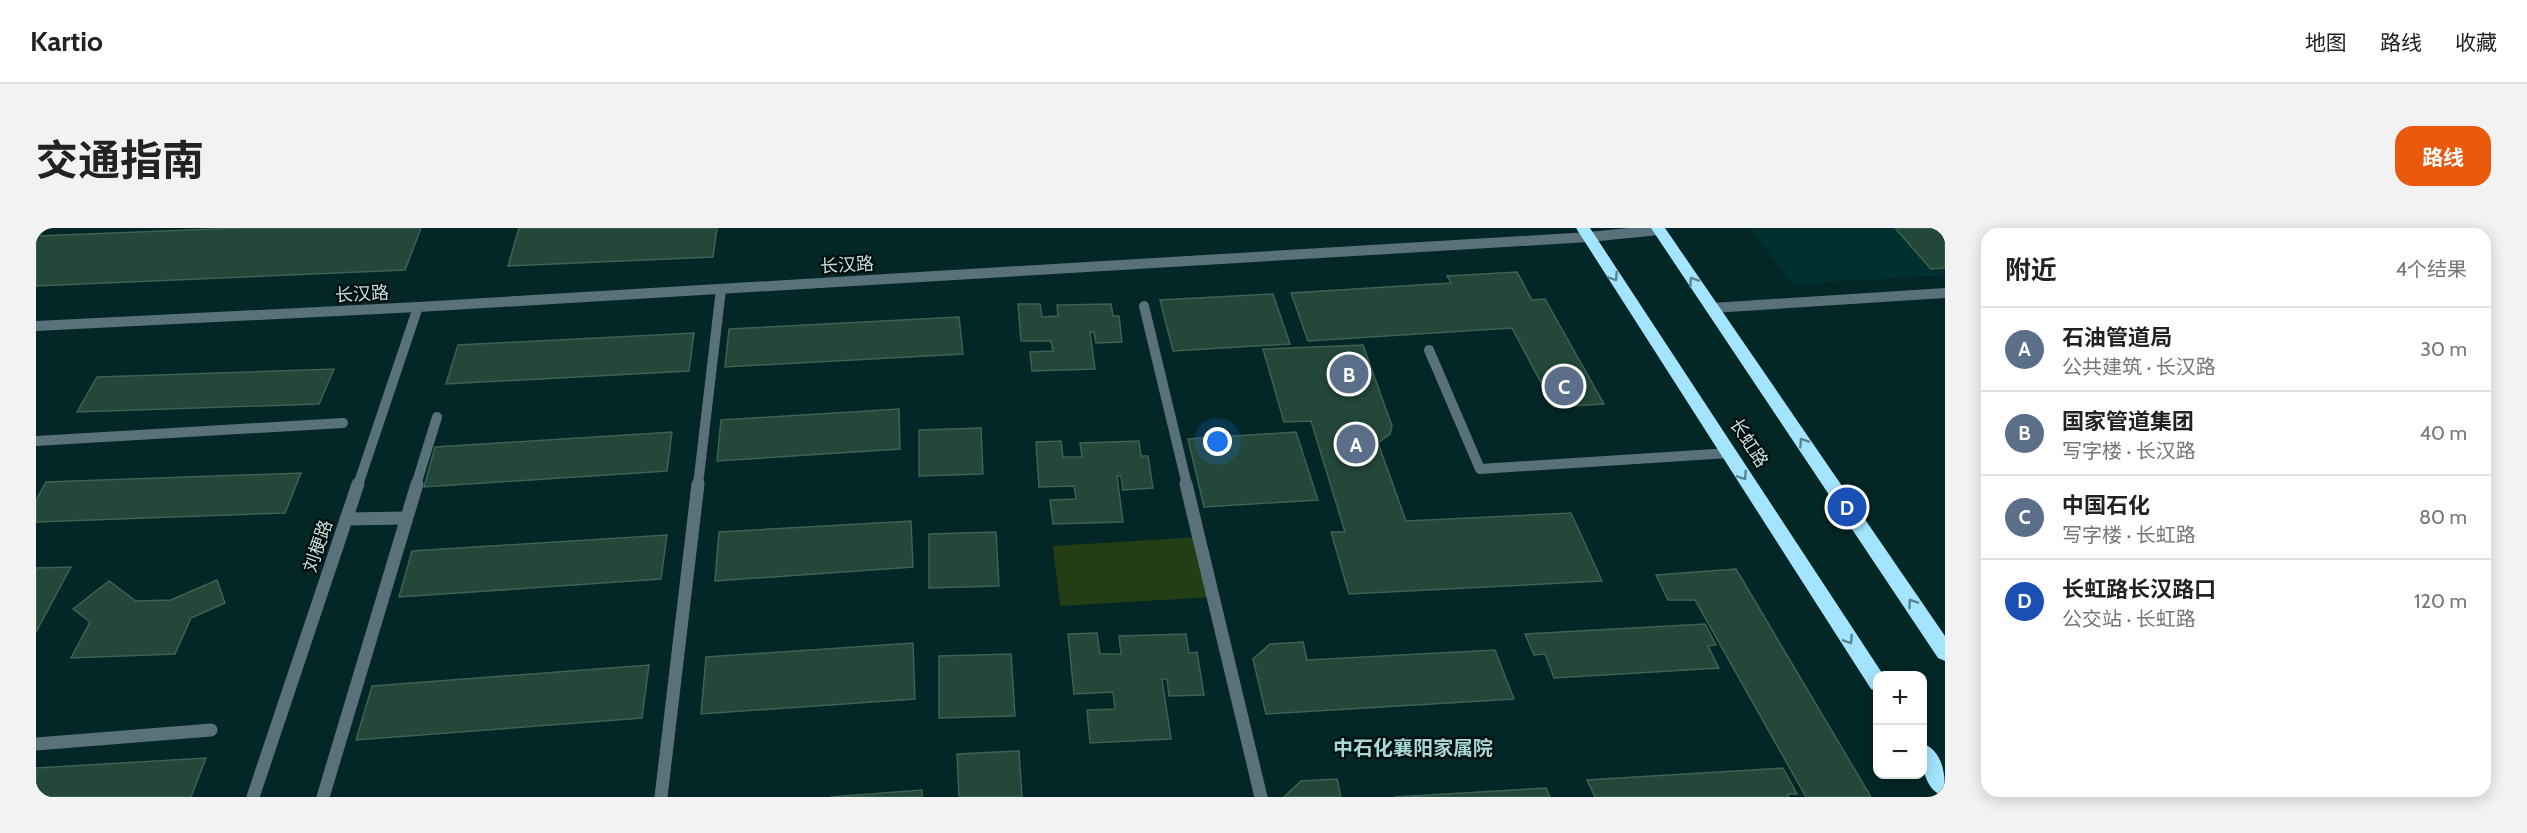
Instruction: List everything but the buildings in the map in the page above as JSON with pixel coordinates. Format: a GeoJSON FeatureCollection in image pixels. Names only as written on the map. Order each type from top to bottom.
{"type":"FeatureCollection","features":[{"type":"Feature","properties":{"kind":"highway"},"geometry":{"type":"LineString","coordinates":[[1659,229],[1945,652]]}},
{"type":"Feature","properties":{"kind":"highway","name":"长虹路"},"geometry":{"type":"LineString","coordinates":[[1586,233],[1873,675]]}},
{"type":"Feature","properties":{"kind":"highway"},"geometry":{"type":"LineString","coordinates":[[1927,759],[1945,787]]}},
{"type":"Feature","properties":{"kind":"street","name":"长汉路"},"geometry":{"type":"LineString","coordinates":[[36,326],[721,289],[1659,229]]}},
{"type":"Feature","properties":{"kind":"street"},"geometry":{"type":"LineString","coordinates":[[661,797],[721,289]]}},
{"type":"Feature","properties":{"kind":"street"},"geometry":{"type":"LineString","coordinates":[[1712,308],[1945,293]]}},
{"type":"Feature","properties":{"kind":"street"},"geometry":{"type":"LineString","coordinates":[[1144,306],[1261,797]]}},
{"type":"Feature","properties":{"kind":"street","name":"刘梗路"},"geometry":{"type":"LineString","coordinates":[[253,797],[418,307]]}},
{"type":"Feature","properties":{"kind":"street"},"geometry":{"type":"LineString","coordinates":[[1429,350],[1480,469],[1729,453]]}},
{"type":"Feature","properties":{"kind":"street"},"geometry":{"type":"LineString","coordinates":[[323,797],[437,417]]}},
{"type":"Feature","properties":{"kind":"street"},"geometry":{"type":"LineString","coordinates":[[37,442],[343,423]]}},
{"type":"Feature","properties":{"kind":"street"},"geometry":{"type":"LineString","coordinates":[[346,519],[406,518]]}},
{"type":"Feature","properties":{"kind":"street"},"geometry":{"type":"LineString","coordinates":[[36,744],[211,730]]}},
{"type":"Feature","properties":{"kind":"shaded area"},"geometry":{"type":"Polygon","coordinates":[[[1750,228],[1945,228],[1945,275],[1793,284],[1750,228]]]}},
{"type":"Feature","properties":{"kind":"green space"},"geometry":{"type":"Polygon","coordinates":[[[1199,537],[1213,597],[1060,606],[1053,546],[1199,537]]]}},
{"type":"Feature","properties":{"kind":"place","name":"国家管道集团"},"geometry":{"type":"Point","coordinates":[1349,374]}},
{"type":"Feature","properties":{"kind":"place","name":"中国石化"},"geometry":{"type":"Point","coordinates":[1564,386]}},
{"type":"Feature","properties":{"kind":"place","name":"石油管道局"},"geometry":{"type":"Point","coordinates":[1356,444]}},
{"type":"Feature","properties":{"kind":"place","name":"长虹路长汉路口"},"geometry":{"type":"Point","coordinates":[1847,507]}},
{"type":"Feature","properties":{"kind":"district","name":"中石化襄阳家属院"},"geometry":{"type":"Point","coordinates":[1413,748]}}]}
